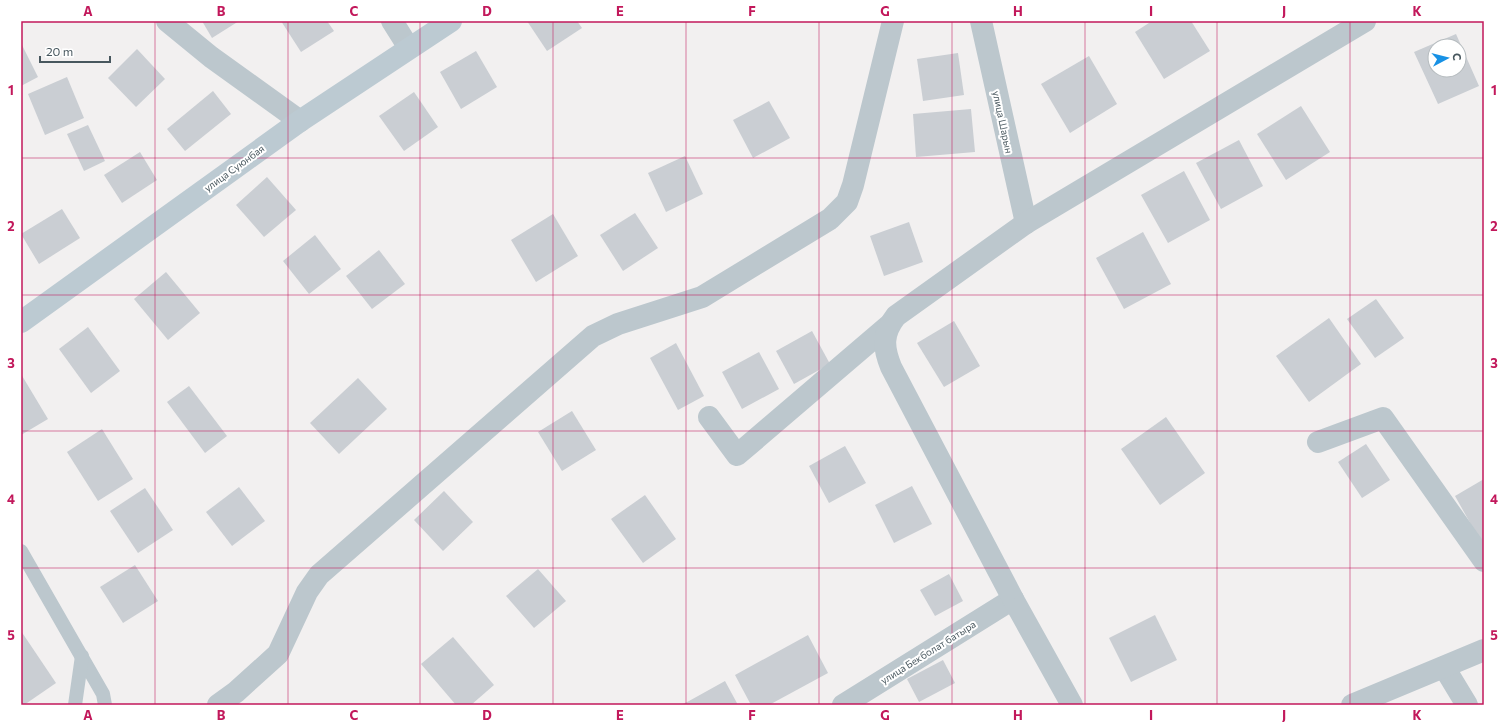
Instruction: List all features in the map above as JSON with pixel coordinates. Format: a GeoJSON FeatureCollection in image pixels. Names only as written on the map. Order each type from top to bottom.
{"type":"FeatureCollection","features":[{"type":"Feature","properties":{"kind":"main road","name":"улица Суюнбая"},"geometry":{"type":"LineString","coordinates":[[21,322],[300,121],[451,21]]}},
{"type":"Feature","properties":{"kind":"street"},"geometry":{"type":"LineString","coordinates":[[167,21],[211,57],[300,121]]}},
{"type":"Feature","properties":{"kind":"street"},"geometry":{"type":"LineString","coordinates":[[392,21],[409,48]]}},
{"type":"Feature","properties":{"kind":"street"},"geometry":{"type":"LineString","coordinates":[[218,705],[236,692],[278,654],[307,592],[319,575],[593,336],[618,324],[702,297],[830,219],[847,202],[853,186],[894,21]]}},
{"type":"Feature","properties":{"kind":"street","name":"улица Шарын"},"geometry":{"type":"LineString","coordinates":[[981,21],[1026,223]]}},
{"type":"Feature","properties":{"kind":"street"},"geometry":{"type":"LineString","coordinates":[[710,417],[737,455],[888,326],[896,316],[1026,223],[1365,21]]}},
{"type":"Feature","properties":{"kind":"street"},"geometry":{"type":"LineString","coordinates":[[888,326],[885,339],[886,354],[891,367],[1013,599],[1072,705]]}},
{"type":"Feature","properties":{"kind":"street"},"geometry":{"type":"LineString","coordinates":[[1318,442],[1383,418],[1484,561]]}},
{"type":"Feature","properties":{"kind":"street","name":"улица Бекболат батыра"},"geometry":{"type":"LineString","coordinates":[[843,705],[1013,599]]}},
{"type":"Feature","properties":{"kind":"street"},"geometry":{"type":"LineString","coordinates":[[1352,705],[1484,650]]}},
{"type":"Feature","properties":{"kind":"street"},"geometry":{"type":"LineString","coordinates":[[1444,667],[1467,705]]}},
{"type":"Feature","properties":{"kind":"lane"},"geometry":{"type":"LineString","coordinates":[[21,551],[103,694],[105,705]]}},
{"type":"Feature","properties":{"kind":"lane"},"geometry":{"type":"LineString","coordinates":[[75,705],[82,656]]}},
{"type":"Feature","properties":{"kind":"building"},"geometry":{"type":"Polygon","coordinates":[[[202,21],[239,21],[212,38],[202,21]]]}},
{"type":"Feature","properties":{"kind":"building"},"geometry":{"type":"Polygon","coordinates":[[[281,21],[327,21],[334,31],[301,52],[281,21]]]}},
{"type":"Feature","properties":{"kind":"building"},"geometry":{"type":"Polygon","coordinates":[[[527,21],[577,21],[582,28],[547,51],[527,21]]]}},
{"type":"Feature","properties":{"kind":"building"},"geometry":{"type":"Polygon","coordinates":[[[1152,21],[1191,21],[1210,51],[1164,79],[1135,32],[1152,21]]]}},
{"type":"Feature","properties":{"kind":"building"},"geometry":{"type":"Polygon","coordinates":[[[1456,34],[1458,38],[1447,38],[1456,34]]]}},
{"type":"Feature","properties":{"kind":"building"},"geometry":{"type":"Polygon","coordinates":[[[21,43],[38,77],[21,86],[21,43]]]}},
{"type":"Feature","properties":{"kind":"building"},"geometry":{"type":"Polygon","coordinates":[[[1427,46],[1427,78],[1467,78],[1467,59],[1479,86],[1438,104],[1414,52],[1427,46]]]}},
{"type":"Feature","properties":{"kind":"building"},"geometry":{"type":"Polygon","coordinates":[[[137,49],[165,79],[136,107],[108,78],[137,49]]]}},
{"type":"Feature","properties":{"kind":"building"},"geometry":{"type":"Polygon","coordinates":[[[476,51],[497,87],[461,109],[440,72],[476,51]]]}},
{"type":"Feature","properties":{"kind":"building"},"geometry":{"type":"Polygon","coordinates":[[[958,53],[964,95],[923,101],[917,59],[958,53]]]}},
{"type":"Feature","properties":{"kind":"building"},"geometry":{"type":"Polygon","coordinates":[[[1089,56],[1117,104],[1070,133],[1041,84],[1089,56]]]}},
{"type":"Feature","properties":{"kind":"building"},"geometry":{"type":"Polygon","coordinates":[[[67,77],[84,118],[45,135],[28,94],[67,77]]]}},
{"type":"Feature","properties":{"kind":"building"},"geometry":{"type":"Polygon","coordinates":[[[213,91],[231,114],[185,151],[167,129],[213,91]]]}},
{"type":"Feature","properties":{"kind":"building"},"geometry":{"type":"Polygon","coordinates":[[[414,92],[438,127],[404,151],[379,116],[414,92]]]}},
{"type":"Feature","properties":{"kind":"building"},"geometry":{"type":"Polygon","coordinates":[[[769,101],[790,138],[753,158],[733,120],[769,101]]]}},
{"type":"Feature","properties":{"kind":"building"},"geometry":{"type":"Polygon","coordinates":[[[1301,106],[1330,152],[1286,180],[1257,134],[1301,106]]]}},
{"type":"Feature","properties":{"kind":"building"},"geometry":{"type":"Polygon","coordinates":[[[971,109],[975,152],[916,157],[913,114],[971,109]]]}},
{"type":"Feature","properties":{"kind":"building"},"geometry":{"type":"Polygon","coordinates":[[[88,125],[105,161],[84,171],[67,134],[88,125]]]}},
{"type":"Feature","properties":{"kind":"building"},"geometry":{"type":"Polygon","coordinates":[[[1239,140],[1263,186],[1221,209],[1196,163],[1239,140]]]}},
{"type":"Feature","properties":{"kind":"building"},"geometry":{"type":"Polygon","coordinates":[[[140,152],[157,180],[122,203],[104,175],[140,152]]]}},
{"type":"Feature","properties":{"kind":"building"},"geometry":{"type":"Polygon","coordinates":[[[685,156],[703,194],[666,212],[648,173],[685,156]]]}},
{"type":"Feature","properties":{"kind":"building"},"geometry":{"type":"Polygon","coordinates":[[[1184,171],[1210,220],[1168,243],[1141,195],[1184,171]]]}},
{"type":"Feature","properties":{"kind":"building"},"geometry":{"type":"Polygon","coordinates":[[[267,177],[296,210],[264,237],[236,205],[267,177]]]}},
{"type":"Feature","properties":{"kind":"building"},"geometry":{"type":"Polygon","coordinates":[[[62,209],[80,238],[39,264],[21,234],[62,209]]]}},
{"type":"Feature","properties":{"kind":"building"},"geometry":{"type":"Polygon","coordinates":[[[635,213],[658,248],[623,271],[600,235],[635,213]]]}},
{"type":"Feature","properties":{"kind":"building"},"geometry":{"type":"Polygon","coordinates":[[[553,214],[578,256],[536,282],[511,240],[553,214]]]}},
{"type":"Feature","properties":{"kind":"building"},"geometry":{"type":"Polygon","coordinates":[[[909,222],[923,262],[884,276],[870,236],[909,222]]]}},
{"type":"Feature","properties":{"kind":"building"},"geometry":{"type":"Polygon","coordinates":[[[1143,232],[1171,284],[1124,309],[1096,258],[1143,232]]]}},
{"type":"Feature","properties":{"kind":"building"},"geometry":{"type":"Polygon","coordinates":[[[315,235],[341,269],[309,294],[283,261],[315,235]]]}},
{"type":"Feature","properties":{"kind":"building"},"geometry":{"type":"Polygon","coordinates":[[[379,250],[405,284],[372,309],[346,276],[379,250]]]}},
{"type":"Feature","properties":{"kind":"building"},"geometry":{"type":"Polygon","coordinates":[[[166,272],[200,313],[168,340],[134,299],[166,272]]]}},
{"type":"Feature","properties":{"kind":"building"},"geometry":{"type":"Polygon","coordinates":[[[1376,299],[1404,338],[1375,358],[1347,319],[1376,299]]]}},
{"type":"Feature","properties":{"kind":"building"},"geometry":{"type":"Polygon","coordinates":[[[1329,318],[1361,364],[1309,402],[1276,356],[1329,318]]]}},
{"type":"Feature","properties":{"kind":"building"},"geometry":{"type":"Polygon","coordinates":[[[954,321],[980,366],[944,387],[917,343],[954,321]]]}},
{"type":"Feature","properties":{"kind":"building"},"geometry":{"type":"Polygon","coordinates":[[[88,327],[120,371],[91,393],[59,349],[88,327]]]}},
{"type":"Feature","properties":{"kind":"building"},"geometry":{"type":"Polygon","coordinates":[[[812,331],[830,364],[794,384],[776,351],[812,331]]]}},
{"type":"Feature","properties":{"kind":"building"},"geometry":{"type":"Polygon","coordinates":[[[676,343],[704,396],[678,410],[650,358],[676,343]]]}},
{"type":"Feature","properties":{"kind":"building"},"geometry":{"type":"Polygon","coordinates":[[[759,352],[779,389],[742,409],[722,372],[759,352]]]}},
{"type":"Feature","properties":{"kind":"building"},"geometry":{"type":"Polygon","coordinates":[[[21,374],[48,419],[21,435],[21,374]]]}},
{"type":"Feature","properties":{"kind":"building"},"geometry":{"type":"Polygon","coordinates":[[[358,378],[387,409],[339,454],[310,423],[358,378]]]}},
{"type":"Feature","properties":{"kind":"building"},"geometry":{"type":"Polygon","coordinates":[[[189,386],[227,436],[205,453],[167,402],[189,386]]]}},
{"type":"Feature","properties":{"kind":"building"},"geometry":{"type":"Polygon","coordinates":[[[572,411],[596,450],[562,471],[538,432],[572,411]]]}},
{"type":"Feature","properties":{"kind":"building"},"geometry":{"type":"Polygon","coordinates":[[[1166,417],[1205,473],[1160,505],[1121,449],[1166,417]]]}},
{"type":"Feature","properties":{"kind":"building"},"geometry":{"type":"Polygon","coordinates":[[[102,429],[133,479],[98,501],[67,452],[102,429]]]}},
{"type":"Feature","properties":{"kind":"building"},"geometry":{"type":"Polygon","coordinates":[[[1366,444],[1390,480],[1362,498],[1338,462],[1366,444]]]}},
{"type":"Feature","properties":{"kind":"building"},"geometry":{"type":"Polygon","coordinates":[[[845,446],[866,483],[829,503],[809,466],[845,446]]]}},
{"type":"Feature","properties":{"kind":"building"},"geometry":{"type":"Polygon","coordinates":[[[1484,479],[1484,543],[1482,544],[1455,496],[1484,479]]]}},
{"type":"Feature","properties":{"kind":"building"},"geometry":{"type":"Polygon","coordinates":[[[912,486],[932,524],[894,543],[875,505],[912,486]]]}},
{"type":"Feature","properties":{"kind":"building"},"geometry":{"type":"Polygon","coordinates":[[[239,487],[265,521],[232,546],[206,512],[239,487]]]}},
{"type":"Feature","properties":{"kind":"building"},"geometry":{"type":"Polygon","coordinates":[[[145,488],[173,530],[138,553],[110,511],[145,488]]]}},
{"type":"Feature","properties":{"kind":"building"},"geometry":{"type":"Polygon","coordinates":[[[444,491],[473,522],[443,551],[414,520],[444,491]]]}},
{"type":"Feature","properties":{"kind":"building"},"geometry":{"type":"Polygon","coordinates":[[[645,495],[676,539],[643,563],[611,519],[645,495]]]}},
{"type":"Feature","properties":{"kind":"building"},"geometry":{"type":"Polygon","coordinates":[[[135,565],[158,601],[123,623],[100,587],[135,565]]]}},
{"type":"Feature","properties":{"kind":"building"},"geometry":{"type":"Polygon","coordinates":[[[538,569],[566,601],[534,628],[506,596],[538,569]]]}},
{"type":"Feature","properties":{"kind":"building"},"geometry":{"type":"Polygon","coordinates":[[[949,574],[963,601],[935,616],[920,590],[949,574]]]}},
{"type":"Feature","properties":{"kind":"building"},"geometry":{"type":"Polygon","coordinates":[[[1155,615],[1177,660],[1131,682],[1109,638],[1155,615]]]}},
{"type":"Feature","properties":{"kind":"building"},"geometry":{"type":"Polygon","coordinates":[[[21,631],[56,683],[24,705],[21,705],[21,631]]]}},
{"type":"Feature","properties":{"kind":"building"},"geometry":{"type":"Polygon","coordinates":[[[808,635],[828,673],[769,705],[751,705],[735,675],[808,635]]]}},
{"type":"Feature","properties":{"kind":"building"},"geometry":{"type":"Polygon","coordinates":[[[453,637],[494,685],[471,705],[456,705],[421,664],[453,637]]]}},
{"type":"Feature","properties":{"kind":"building"},"geometry":{"type":"Polygon","coordinates":[[[943,660],[955,683],[919,702],[907,679],[943,660]]]}},
{"type":"Feature","properties":{"kind":"building"},"geometry":{"type":"Polygon","coordinates":[[[725,681],[738,705],[681,705],[689,701],[725,681]]]}}]}
